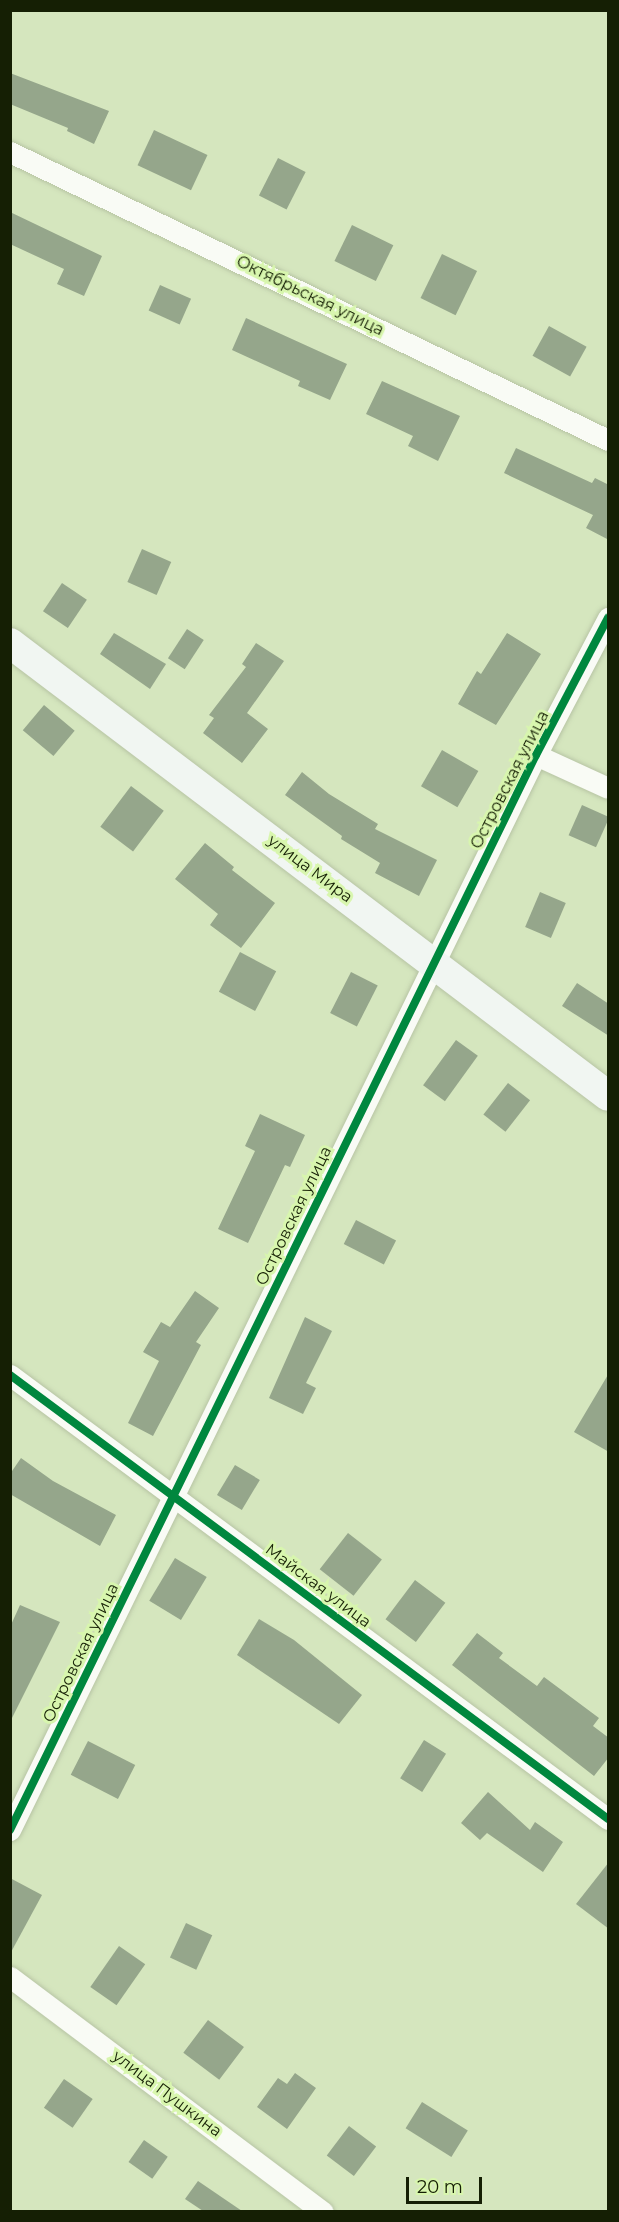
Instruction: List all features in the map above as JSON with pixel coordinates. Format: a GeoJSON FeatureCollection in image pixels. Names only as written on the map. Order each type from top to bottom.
{"type":"FeatureCollection","features":[{"type":"Feature","properties":{"kind":"main road","name":"улица Мира"},"geometry":{"type":"LineString","coordinates":[[10,643],[609,1095]]}},
{"type":"Feature","properties":{"kind":"street","name":"Октябрьская улица"},"geometry":{"type":"LineString","coordinates":[[10,152],[609,440]]}},
{"type":"Feature","properties":{"kind":"street","name":"Островская улица"},"geometry":{"type":"LineString","coordinates":[[10,1830],[172,1494],[536,755],[609,618]]}},
{"type":"Feature","properties":{"kind":"street"},"geometry":{"type":"LineString","coordinates":[[536,755],[609,788]]}},
{"type":"Feature","properties":{"kind":"street","name":"Майская улица"},"geometry":{"type":"LineString","coordinates":[[10,1375],[609,1819]]}},
{"type":"Feature","properties":{"kind":"street","name":"улица Пушкина"},"geometry":{"type":"LineString","coordinates":[[10,1977],[323,2211]]}},
{"type":"Feature","properties":{"kind":"building"},"geometry":{"type":"Polygon","coordinates":[[[10,73],[109,111],[94,144],[67,131],[68,128],[10,104],[10,73]]]}},
{"type":"Feature","properties":{"kind":"building"},"geometry":{"type":"Polygon","coordinates":[[[154,130],[207,155],[191,190],[138,165],[154,130]]]}},
{"type":"Feature","properties":{"kind":"building"},"geometry":{"type":"Polygon","coordinates":[[[278,158],[306,172],[287,209],[259,195],[278,158]]]}},
{"type":"Feature","properties":{"kind":"building"},"geometry":{"type":"Polygon","coordinates":[[[10,212],[102,256],[84,296],[57,284],[64,269],[10,244],[10,212]]]}},
{"type":"Feature","properties":{"kind":"building"},"geometry":{"type":"Polygon","coordinates":[[[352,225],[393,245],[376,281],[334,261],[352,225]]]}},
{"type":"Feature","properties":{"kind":"building"},"geometry":{"type":"Polygon","coordinates":[[[442,254],[477,271],[456,315],[421,298],[442,254]]]}},
{"type":"Feature","properties":{"kind":"building"},"geometry":{"type":"Polygon","coordinates":[[[160,285],[191,299],[180,324],[149,311],[160,285]]]}},
{"type":"Feature","properties":{"kind":"building"},"geometry":{"type":"Polygon","coordinates":[[[246,318],[347,364],[330,400],[298,386],[300,381],[232,350],[246,318]]]}},
{"type":"Feature","properties":{"kind":"building"},"geometry":{"type":"Polygon","coordinates":[[[549,326],[587,347],[570,377],[533,356],[549,326]]]}},
{"type":"Feature","properties":{"kind":"building"},"geometry":{"type":"Polygon","coordinates":[[[382,381],[460,416],[438,461],[408,446],[413,436],[366,414],[382,381]]]}},
{"type":"Feature","properties":{"kind":"building"},"geometry":{"type":"Polygon","coordinates":[[[516,448],[592,483],[595,478],[609,485],[609,540],[586,528],[593,515],[504,473],[516,448]]]}},
{"type":"Feature","properties":{"kind":"building"},"geometry":{"type":"Polygon","coordinates":[[[142,549],[171,562],[157,595],[127,582],[142,549]]]}},
{"type":"Feature","properties":{"kind":"building"},"geometry":{"type":"Polygon","coordinates":[[[62,583],[87,600],[68,628],[43,611],[62,583]]]}},
{"type":"Feature","properties":{"kind":"building"},"geometry":{"type":"Polygon","coordinates":[[[187,629],[204,640],[185,669],[168,658],[187,629]]]}},
{"type":"Feature","properties":{"kind":"building"},"geometry":{"type":"Polygon","coordinates":[[[114,633],[166,664],[150,689],[100,654],[114,633]]]}},
{"type":"Feature","properties":{"kind":"building"},"geometry":{"type":"Polygon","coordinates":[[[507,633],[541,654],[496,725],[458,704],[477,671],[481,674],[507,633]]]}},
{"type":"Feature","properties":{"kind":"building"},"geometry":{"type":"Polygon","coordinates":[[[256,643],[284,661],[247,713],[268,729],[242,763],[203,733],[214,718],[209,715],[246,667],[242,664],[256,643]]]}},
{"type":"Feature","properties":{"kind":"building"},"geometry":{"type":"Polygon","coordinates":[[[44,705],[75,731],[53,756],[23,730],[44,705]]]}},
{"type":"Feature","properties":{"kind":"building"},"geometry":{"type":"Polygon","coordinates":[[[442,750],[478,771],[457,807],[421,786],[442,750]]]}},
{"type":"Feature","properties":{"kind":"building"},"geometry":{"type":"Polygon","coordinates":[[[302,772],[329,794],[378,824],[375,829],[437,860],[419,896],[375,873],[380,863],[341,839],[342,836],[285,795],[302,772]]]}},
{"type":"Feature","properties":{"kind":"building"},"geometry":{"type":"Polygon","coordinates":[[[131,786],[164,811],[133,851],[100,827],[131,786]]]}},
{"type":"Feature","properties":{"kind":"building"},"geometry":{"type":"Polygon","coordinates":[[[582,805],[608,817],[596,847],[569,835],[582,805]]]}},
{"type":"Feature","properties":{"kind":"building"},"geometry":{"type":"Polygon","coordinates":[[[205,843],[234,867],[232,870],[275,903],[241,948],[210,925],[218,914],[175,879],[205,843]]]}},
{"type":"Feature","properties":{"kind":"building"},"geometry":{"type":"Polygon","coordinates":[[[540,892],[566,903],[551,938],[525,927],[540,892]]]}},
{"type":"Feature","properties":{"kind":"building"},"geometry":{"type":"Polygon","coordinates":[[[240,952],[276,971],[255,1011],[219,992],[240,952]]]}},
{"type":"Feature","properties":{"kind":"building"},"geometry":{"type":"Polygon","coordinates":[[[351,972],[378,986],[357,1027],[330,1013],[351,972]]]}},
{"type":"Feature","properties":{"kind":"building"},"geometry":{"type":"Polygon","coordinates":[[[577,983],[609,1004],[609,1036],[562,1006],[577,983]]]}},
{"type":"Feature","properties":{"kind":"building"},"geometry":{"type":"Polygon","coordinates":[[[456,1040],[478,1056],[445,1101],[423,1085],[456,1040]]]}},
{"type":"Feature","properties":{"kind":"building"},"geometry":{"type":"Polygon","coordinates":[[[508,1083],[530,1100],[505,1132],[483,1115],[508,1083]]]}},
{"type":"Feature","properties":{"kind":"building"},"geometry":{"type":"Polygon","coordinates":[[[260,1114],[305,1135],[290,1167],[285,1165],[248,1243],[218,1229],[255,1151],[245,1146],[260,1114]]]}},
{"type":"Feature","properties":{"kind":"building"},"geometry":{"type":"Polygon","coordinates":[[[356,1220],[396,1240],[384,1264],[344,1244],[356,1220]]]}},
{"type":"Feature","properties":{"kind":"building"},"geometry":{"type":"Polygon","coordinates":[[[195,1291],[219,1308],[196,1342],[201,1345],[153,1436],[128,1423],[159,1361],[143,1352],[161,1322],[170,1327],[195,1291]]]}},
{"type":"Feature","properties":{"kind":"building"},"geometry":{"type":"Polygon","coordinates":[[[305,1317],[332,1331],[306,1383],[316,1388],[303,1414],[269,1398],[305,1317]]]}},
{"type":"Feature","properties":{"kind":"building"},"geometry":{"type":"Polygon","coordinates":[[[609,1373],[609,1452],[574,1432],[609,1373]]]}},
{"type":"Feature","properties":{"kind":"building"},"geometry":{"type":"Polygon","coordinates":[[[21,1458],[53,1481],[116,1515],[100,1546],[10,1494],[10,1474],[21,1458]]]}},
{"type":"Feature","properties":{"kind":"building"},"geometry":{"type":"Polygon","coordinates":[[[235,1465],[260,1480],[242,1510],[217,1495],[235,1465]]]}},
{"type":"Feature","properties":{"kind":"building"},"geometry":{"type":"Polygon","coordinates":[[[348,1533],[382,1559],[354,1596],[320,1569],[348,1533]]]}},
{"type":"Feature","properties":{"kind":"building"},"geometry":{"type":"Polygon","coordinates":[[[175,1558],[207,1577],[181,1620],[149,1601],[175,1558]]]}},
{"type":"Feature","properties":{"kind":"building"},"geometry":{"type":"Polygon","coordinates":[[[415,1580],[445,1603],[416,1642],[386,1619],[415,1580]]]}},
{"type":"Feature","properties":{"kind":"building"},"geometry":{"type":"Polygon","coordinates":[[[20,1605],[60,1622],[10,1722],[10,1627],[20,1605]]]}},
{"type":"Feature","properties":{"kind":"building"},"geometry":{"type":"Polygon","coordinates":[[[259,1619],[294,1640],[362,1695],[339,1724],[237,1655],[259,1619]]]}},
{"type":"Feature","properties":{"kind":"building"},"geometry":{"type":"Polygon","coordinates":[[[477,1633],[503,1653],[499,1658],[537,1686],[544,1677],[599,1718],[593,1726],[609,1738],[609,1757],[594,1776],[452,1665],[477,1633]]]}},
{"type":"Feature","properties":{"kind":"building"},"geometry":{"type":"Polygon","coordinates":[[[424,1740],[446,1754],[422,1792],[400,1778],[424,1740]]]}},
{"type":"Feature","properties":{"kind":"building"},"geometry":{"type":"Polygon","coordinates":[[[88,1741],[135,1765],[118,1799],[71,1775],[88,1741]]]}},
{"type":"Feature","properties":{"kind":"building"},"geometry":{"type":"Polygon","coordinates":[[[488,1792],[530,1830],[535,1822],[563,1842],[543,1872],[487,1833],[480,1840],[461,1823],[488,1792]]]}},
{"type":"Feature","properties":{"kind":"building"},"geometry":{"type":"Polygon","coordinates":[[[609,1862],[609,1929],[576,1904],[609,1862]]]}},
{"type":"Feature","properties":{"kind":"building"},"geometry":{"type":"Polygon","coordinates":[[[10,1878],[42,1895],[10,1954],[10,1878]]]}},
{"type":"Feature","properties":{"kind":"building"},"geometry":{"type":"Polygon","coordinates":[[[186,1923],[212,1935],[196,1970],[170,1957],[186,1923]]]}},
{"type":"Feature","properties":{"kind":"building"},"geometry":{"type":"Polygon","coordinates":[[[119,1946],[145,1964],[117,2005],[90,1987],[119,1946]]]}},
{"type":"Feature","properties":{"kind":"building"},"geometry":{"type":"Polygon","coordinates":[[[208,2020],[244,2047],[219,2080],[183,2053],[208,2020]]]}},
{"type":"Feature","properties":{"kind":"building"},"geometry":{"type":"Polygon","coordinates":[[[295,2073],[316,2088],[287,2129],[257,2107],[278,2078],[287,2084],[295,2073]]]}},
{"type":"Feature","properties":{"kind":"building"},"geometry":{"type":"Polygon","coordinates":[[[64,2079],[93,2099],[73,2128],[44,2108],[64,2079]]]}},
{"type":"Feature","properties":{"kind":"building"},"geometry":{"type":"Polygon","coordinates":[[[422,2102],[468,2131],[451,2157],[406,2128],[422,2102]]]}},
{"type":"Feature","properties":{"kind":"building"},"geometry":{"type":"Polygon","coordinates":[[[349,2126],[376,2146],[354,2176],[327,2156],[349,2126]]]}},
{"type":"Feature","properties":{"kind":"building"},"geometry":{"type":"Polygon","coordinates":[[[144,2140],[168,2157],[152,2179],[129,2162],[144,2140]]]}},
{"type":"Feature","properties":{"kind":"building"},"geometry":{"type":"Polygon","coordinates":[[[198,2181],[242,2211],[203,2211],[185,2199],[198,2181]]]}},
{"type":"Feature","properties":{"kind":"cycle path"},"geometry":{"type":"LineString","coordinates":[[10,1830],[536,755],[608,618]]}},
{"type":"Feature","properties":{"kind":"cycle path"},"geometry":{"type":"LineString","coordinates":[[10,1375],[608,1819]]}}]}
